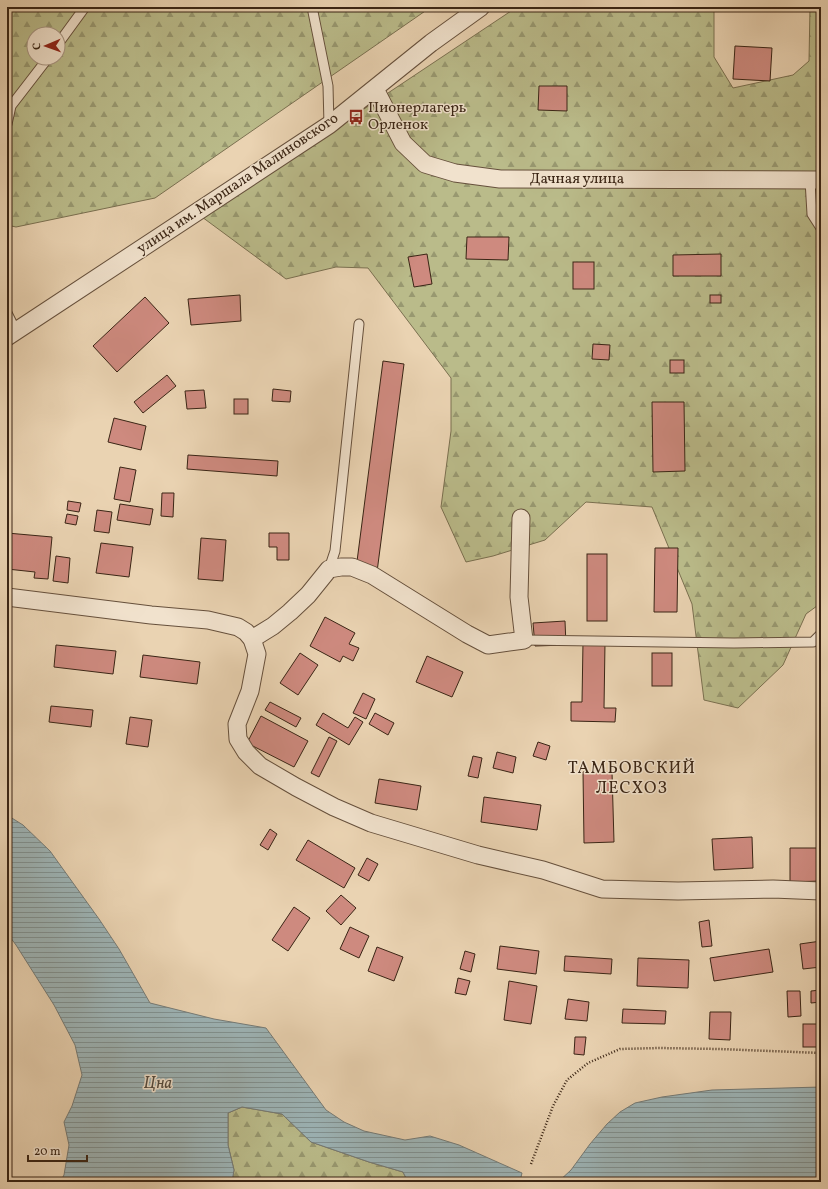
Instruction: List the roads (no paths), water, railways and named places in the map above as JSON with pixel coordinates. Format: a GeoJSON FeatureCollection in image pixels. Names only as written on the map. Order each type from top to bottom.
{"type":"FeatureCollection","features":[{"type":"Feature","properties":{"kind":"street","name":"улица им. Маршала Малиновского"},"geometry":{"type":"LineString","coordinates":[[12,334],[329,125],[431,43],[481,7]]}},
{"type":"Feature","properties":{"kind":"street","name":"Дачная улица"},"geometry":{"type":"LineString","coordinates":[[375,89],[403,143],[425,164],[455,172],[500,179],[815,180]]}},
{"type":"Feature","properties":{"kind":"street"},"geometry":{"type":"LineString","coordinates":[[252,639],[290,612],[308,595],[330,569],[341,567],[352,568],[372,575],[488,645],[524,640],[519,597],[521,518]]}},
{"type":"Feature","properties":{"kind":"street"},"geometry":{"type":"LineString","coordinates":[[7,597],[151,615],[208,620],[238,627],[246,632],[252,639],[257,654],[250,691],[237,724],[238,739],[246,752],[260,766],[296,787],[334,807],[371,823],[478,855],[544,870],[602,889],[678,891],[773,889],[821,891]]}},
{"type":"Feature","properties":{"kind":"lane"},"geometry":{"type":"LineString","coordinates":[[66,33],[85,7]]}},
{"type":"Feature","properties":{"kind":"lane"},"geometry":{"type":"LineString","coordinates":[[312,7],[328,86],[329,125]]}},
{"type":"Feature","properties":{"kind":"lane"},"geometry":{"type":"LineString","coordinates":[[7,124],[11,106],[42,66]]}},
{"type":"Feature","properties":{"kind":"lane"},"geometry":{"type":"LineString","coordinates":[[815,180],[812,214],[821,228]]}},
{"type":"Feature","properties":{"kind":"lane"},"geometry":{"type":"LineString","coordinates":[[7,313],[12,334]]}},
{"type":"Feature","properties":{"kind":"lane"},"geometry":{"type":"LineString","coordinates":[[330,569],[335,551],[359,324]]}},
{"type":"Feature","properties":{"kind":"lane"},"geometry":{"type":"LineString","coordinates":[[524,640],[734,643],[813,642],[821,634]]}},
{"type":"Feature","properties":{"kind":"water","name":"Цна"},"geometry":{"type":"Polygon","coordinates":[[[7,815],[23,825],[50,851],[119,949],[150,1003],[214,1019],[266,1028],[326,1110],[344,1122],[364,1131],[405,1140],[430,1136],[459,1145],[522,1173],[520,1181],[522,1182],[408,1182],[403,1172],[311,1142],[282,1114],[242,1107],[228,1113],[228,1145],[234,1170],[232,1182],[60,1182],[64,1175],[69,1145],[64,1122],[72,1106],[82,1075],[75,1045],[54,1005],[7,933],[7,815]]]}},
{"type":"Feature","properties":{"kind":"water"},"geometry":{"type":"Polygon","coordinates":[[[821,1087],[821,1182],[558,1182],[571,1170],[607,1124],[620,1112],[635,1103],[662,1097],[712,1090],[821,1087]]]}},
{"type":"Feature","properties":{"kind":"place","name":"Пионерлагерь Орленок"},"geometry":{"type":"Point","coordinates":[356,117]}},
{"type":"Feature","properties":{"kind":"district","name":"ТАМБОВСКИЙ ЛЕСХОЗ"},"geometry":{"type":"Point","coordinates":[632,778]}}]}
